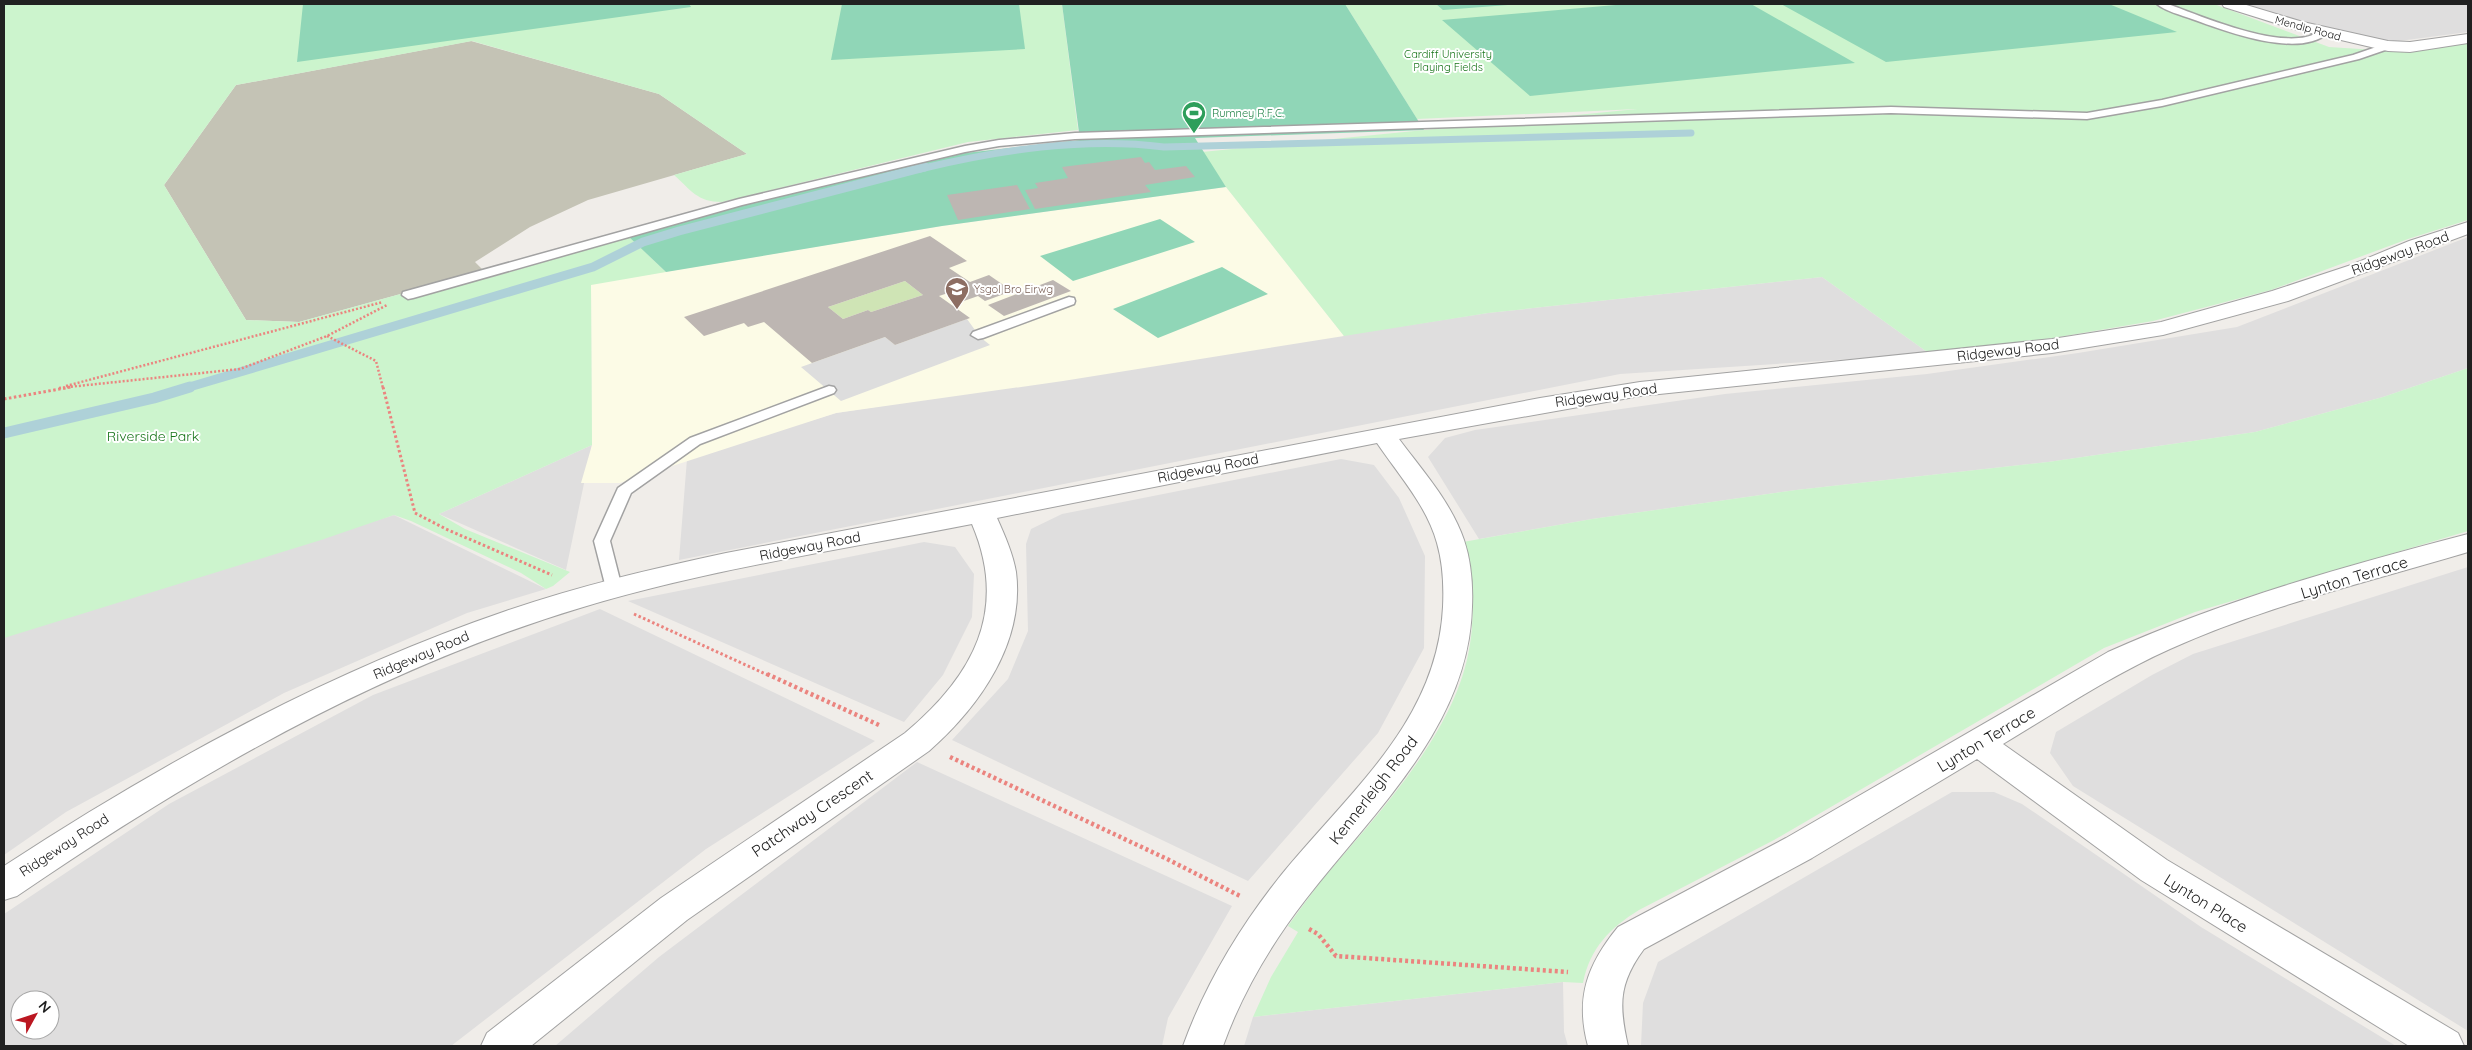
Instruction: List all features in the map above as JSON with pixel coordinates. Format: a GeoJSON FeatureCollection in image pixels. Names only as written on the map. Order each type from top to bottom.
{"type":"FeatureCollection","features":[{"type":"Feature","properties":{"kind":"street","name":"Mendip Road"},"geometry":{"type":"LineString","coordinates":[[2229,4],[2273,19],[2324,33],[2388,46],[2410,47],[2468,39]]}},
{"type":"Feature","properties":{"kind":"street","name":"Ridgeway Road"},"geometry":{"type":"LineString","coordinates":[[4,885],[157,786],[287,716],[463,637],[602,591],[706,566],[1478,416],[1640,389],[2052,346],[2163,328],[2280,296],[2358,269],[2416,245],[2468,228]]}},
{"type":"Feature","properties":{"kind":"street","name":"Kennerleigh Road"},"geometry":{"type":"LineString","coordinates":[[1203,1046],[1225,990],[1274,913],[1401,757],[1436,702],[1449,670],[1456,635],[1459,604],[1456,569],[1450,538],[1434,506],[1384,435]]}},
{"type":"Feature","properties":{"kind":"street","name":"Patchway Crescent"},"geometry":{"type":"LineString","coordinates":[[501,1046],[591,972],[674,909],[917,742],[952,710],[971,686],[986,660],[999,624],[1002,576],[996,551],[981,513]]}},
{"type":"Feature","properties":{"kind":"street","name":"Lynton Terrace"},"geometry":{"type":"LineString","coordinates":[[1608,1046],[1601,1019],[1606,975],[1612,962],[1631,938],[1799,848],[1979,744],[2119,660],[2147,646],[2249,609],[2468,543]]}},
{"type":"Feature","properties":{"kind":"street","name":"Lynton Place"},"geometry":{"type":"LineString","coordinates":[[1979,744],[2154,870],[2444,1046]]}},
{"type":"Feature","properties":{"kind":"lane"},"geometry":{"type":"LineString","coordinates":[[2160,4],[2201,20],[2263,36],[2306,40],[2324,33]]}},
{"type":"Feature","properties":{"kind":"lane"},"geometry":{"type":"LineString","coordinates":[[408,295],[739,202],[998,143],[1075,136],[1891,110],[2087,116],[2162,103],[2356,57],[2388,46]]}},
{"type":"Feature","properties":{"kind":"lane"},"geometry":{"type":"LineString","coordinates":[[978,334],[1069,301]]}},
{"type":"Feature","properties":{"kind":"lane"},"geometry":{"type":"LineString","coordinates":[[602,591],[602,541],[624,491],[695,441],[829,390]]}},
{"type":"Feature","properties":{"kind":"path"},"geometry":{"type":"LineString","coordinates":[[20,4],[96,4]]}},
{"type":"Feature","properties":{"kind":"path"},"geometry":{"type":"LineString","coordinates":[[54,389],[240,369],[327,336],[408,295]]}},
{"type":"Feature","properties":{"kind":"path"},"geometry":{"type":"LineString","coordinates":[[4,399],[54,389],[408,295]]}},
{"type":"Feature","properties":{"kind":"path"},"geometry":{"type":"LineString","coordinates":[[327,336],[376,361],[415,514],[446,529],[602,591],[735,661],[917,742],[1165,858],[1318,934],[1336,956],[1606,975]]}},
{"type":"Feature","properties":{"kind":"shaded area"},"geometry":{"type":"Polygon","coordinates":[[[2242,4],[2468,4],[2468,32],[2399,41],[2379,41],[2272,15],[2242,4]]]}},
{"type":"Feature","properties":{"kind":"shaded area"},"geometry":{"type":"Polygon","coordinates":[[[471,41],[659,94],[747,154],[588,200],[530,227],[475,262],[484,271],[299,322],[246,320],[164,185],[236,85],[471,41]]]}},
{"type":"Feature","properties":{"kind":"shaded area","name":"Ysgol Bro Eirwg"},"geometry":{"type":"Polygon","coordinates":[[[1226,187],[1344,336],[1063,381],[836,413],[620,483],[581,483],[592,445],[591,284],[942,226],[1226,187]]]}},
{"type":"Feature","properties":{"kind":"shaded area"},"geometry":{"type":"Polygon","coordinates":[[[2468,237],[2468,368],[2383,397],[2255,432],[2048,462],[1796,490],[1592,519],[1479,539],[1428,457],[1445,438],[1475,430],[1725,394],[1927,374],[2078,353],[2237,327],[2468,237]]]}},
{"type":"Feature","properties":{"kind":"shaded area"},"geometry":{"type":"Polygon","coordinates":[[[1822,277],[1930,354],[1620,374],[679,560],[687,459],[836,413],[1488,313],[1822,277]]]}},
{"type":"Feature","properties":{"kind":"shaded area"},"geometry":{"type":"Polygon","coordinates":[[[967,319],[980,337],[990,345],[841,401],[801,367],[885,337],[895,345],[967,319]]]}},
{"type":"Feature","properties":{"kind":"shaded area"},"geometry":{"type":"Polygon","coordinates":[[[592,445],[566,570],[439,514],[592,445]]]}},
{"type":"Feature","properties":{"kind":"shaded area"},"geometry":{"type":"Polygon","coordinates":[[[1341,459],[1374,465],[1399,498],[1425,556],[1424,648],[1378,733],[1248,881],[952,740],[1008,679],[1028,631],[1026,544],[1031,529],[1062,514],[1341,459]]]}},
{"type":"Feature","properties":{"kind":"shaded area"},"geometry":{"type":"Polygon","coordinates":[[[394,515],[546,589],[467,613],[284,693],[66,812],[4,855],[4,636],[394,515]]]}},
{"type":"Feature","properties":{"kind":"shaded area"},"geometry":{"type":"Polygon","coordinates":[[[924,542],[955,547],[974,574],[972,617],[943,675],[904,722],[628,601],[924,542]]]}},
{"type":"Feature","properties":{"kind":"shaded area"},"geometry":{"type":"Polygon","coordinates":[[[2468,567],[2468,1031],[2073,786],[2050,753],[2056,732],[2152,675],[2193,654],[2468,567]]]}},
{"type":"Feature","properties":{"kind":"shaded area"},"geometry":{"type":"Polygon","coordinates":[[[600,609],[875,741],[706,849],[451,1046],[4,1046],[4,914],[169,804],[373,695],[600,609]]]}},
{"type":"Feature","properties":{"kind":"shaded area"},"geometry":{"type":"Polygon","coordinates":[[[917,762],[1232,906],[1168,1018],[1162,1046],[555,1046],[659,957],[917,762]]]}},
{"type":"Feature","properties":{"kind":"shaded area"},"geometry":{"type":"Polygon","coordinates":[[[1952,792],[1994,792],[2022,804],[2201,927],[2396,1046],[1641,1046],[1643,1003],[1658,962],[1952,792]]]}},
{"type":"Feature","properties":{"kind":"shaded area"},"geometry":{"type":"Polygon","coordinates":[[[1563,982],[1564,1032],[1568,1046],[1244,1046],[1253,1017],[1563,982]]]}},
{"type":"Feature","properties":{"kind":"green space","name":"Riverside Park"},"geometry":{"type":"Polygon","coordinates":[[[4,4],[1062,4],[1078,130],[968,142],[722,202],[706,200],[700,197],[674,175],[747,154],[659,94],[472,41],[236,85],[164,185],[246,320],[299,322],[484,271],[489,278],[629,237],[666,272],[591,285],[592,445],[439,514],[465,529],[570,572],[553,586],[546,589],[521,573],[411,521],[394,515],[321,540],[4,638],[4,4]]]}},
{"type":"Feature","properties":{"kind":"green space"},"geometry":{"type":"Polygon","coordinates":[[[303,4],[689,4],[691,7],[297,62],[303,4]]]}},
{"type":"Feature","properties":{"kind":"green space"},"geometry":{"type":"Polygon","coordinates":[[[842,4],[1019,4],[1025,49],[831,60],[842,4]]]}},
{"type":"Feature","properties":{"kind":"green space","name":"Rumney R.F.C."},"geometry":{"type":"Polygon","coordinates":[[[1062,4],[1345,4],[1424,130],[1195,138],[1226,187],[942,226],[666,272],[629,237],[741,205],[965,153],[1080,140],[1062,4]]]}},
{"type":"Feature","properties":{"kind":"green space","name":"Cardiff University Playing Fields"},"geometry":{"type":"Polygon","coordinates":[[[1345,4],[2214,4],[2329,47],[2407,52],[2468,42],[2468,220],[2408,239],[2271,290],[2153,321],[2053,338],[1930,354],[1822,277],[1488,313],[1344,336],[1226,187],[1202,152],[1637,109],[1417,119],[1345,4]]]}},
{"type":"Feature","properties":{"kind":"green space"},"geometry":{"type":"Polygon","coordinates":[[[1436,4],[1521,4],[1443,10],[1436,4]]]}},
{"type":"Feature","properties":{"kind":"green space"},"geometry":{"type":"Polygon","coordinates":[[[1627,4],[1751,4],[1855,63],[1530,96],[1442,20],[1627,4]]]}},
{"type":"Feature","properties":{"kind":"green space"},"geometry":{"type":"Polygon","coordinates":[[[1781,4],[2109,4],[2177,32],[1886,62],[1781,4]]]}},
{"type":"Feature","properties":{"kind":"green space"},"geometry":{"type":"Polygon","coordinates":[[[1160,219],[1195,242],[1073,281],[1040,256],[1160,219]]]}},
{"type":"Feature","properties":{"kind":"green space"},"geometry":{"type":"Polygon","coordinates":[[[1222,267],[1268,294],[1158,338],[1113,309],[1222,267]]]}},
{"type":"Feature","properties":{"kind":"green space"},"geometry":{"type":"Polygon","coordinates":[[[905,281],[923,295],[843,319],[828,307],[905,281]]]}},
{"type":"Feature","properties":{"kind":"green space"},"geometry":{"type":"Polygon","coordinates":[[[2468,368],[2468,531],[2195,612],[2104,648],[1774,840],[1639,910],[1610,932],[1596,949],[1583,983],[1563,982],[1253,1017],[1271,977],[1298,932],[1288,926],[1322,880],[1365,830],[1408,775],[1428,746],[1459,686],[1468,655],[1473,612],[1469,570],[1463,542],[1592,519],[1796,490],[2048,462],[2255,432],[2383,397],[2468,368]]]}},
{"type":"Feature","properties":{"kind":"building"},"geometry":{"type":"Polygon","coordinates":[[[1141,157],[1145,163],[1149,162],[1155,170],[1186,166],[1195,177],[1145,185],[1151,192],[1035,209],[1025,190],[1038,188],[1035,183],[1068,178],[1062,167],[1141,157]]]}},
{"type":"Feature","properties":{"kind":"building"},"geometry":{"type":"Polygon","coordinates":[[[1017,185],[1030,209],[958,220],[947,195],[1017,185]]]}},
{"type":"Feature","properties":{"kind":"building"},"geometry":{"type":"Polygon","coordinates":[[[930,236],[967,261],[949,268],[970,282],[989,275],[1012,291],[985,301],[978,296],[961,302],[948,293],[939,296],[970,318],[895,345],[885,337],[812,363],[764,322],[748,327],[744,323],[704,336],[684,317],[930,236]],[[905,281],[828,307],[843,319],[923,295],[905,281]]]}},
{"type":"Feature","properties":{"kind":"building"},"geometry":{"type":"Polygon","coordinates":[[[1053,280],[1071,291],[1004,316],[988,305],[1053,280]]]}},
{"type":"Feature","properties":{"kind":"waterway"},"geometry":{"type":"LineString","coordinates":[[920,169],[1011,151],[1072,145],[1134,144],[1164,147],[1691,133]]}},
{"type":"Feature","properties":{"kind":"waterway"},"geometry":{"type":"LineString","coordinates":[[186,388],[593,267],[643,242],[679,231],[925,167]]}},
{"type":"Feature","properties":{"kind":"waterway"},"geometry":{"type":"LineString","coordinates":[[4,433],[154,398],[190,387]]}},
{"type":"Feature","properties":{"kind":"place","name":"Rumney R.F.C."},"geometry":{"type":"Point","coordinates":[1194,134]}},
{"type":"Feature","properties":{"kind":"place","name":"Ysgol Bro Eirwg"},"geometry":{"type":"Point","coordinates":[957,310]}}]}
